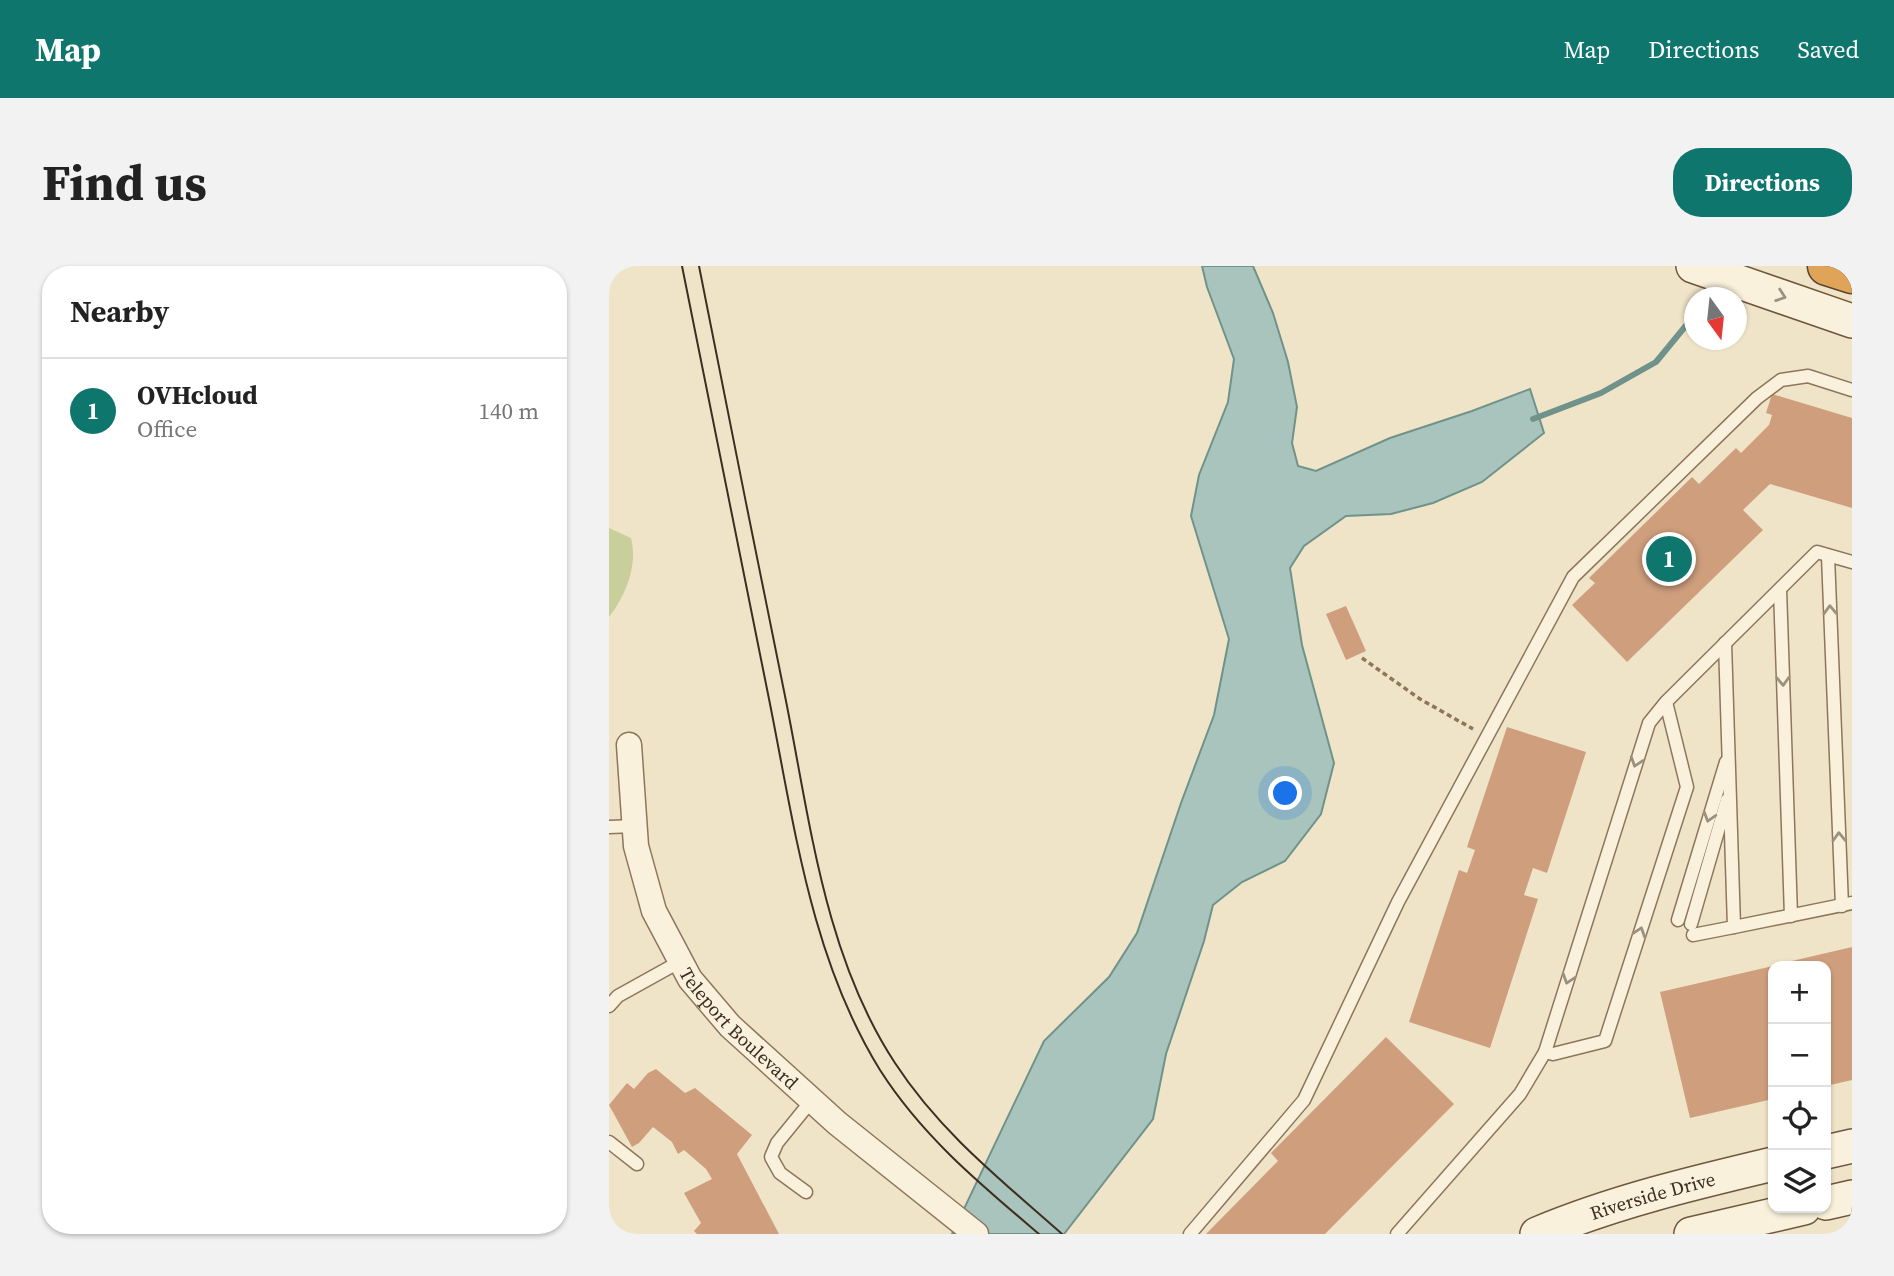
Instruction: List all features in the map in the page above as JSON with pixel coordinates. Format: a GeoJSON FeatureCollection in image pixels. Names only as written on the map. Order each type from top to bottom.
{"type":"FeatureCollection","features":[{"type":"Feature","properties":{"kind":"highway"},"geometry":{"type":"LineString","coordinates":[[1826,266],[1852,274]]}},
{"type":"Feature","properties":{"kind":"main road"},"geometry":{"type":"LineString","coordinates":[[1693,266],[1852,321]]}},
{"type":"Feature","properties":{"kind":"main road"},"geometry":{"type":"LineString","coordinates":[[1831,1151],[1852,1146]]}},
{"type":"Feature","properties":{"kind":"main road","name":"Riverside Drive"},"geometry":{"type":"LineString","coordinates":[[1537,1234],[1583,1215],[1712,1178],[1768,1165]]}},
{"type":"Feature","properties":{"kind":"main road"},"geometry":{"type":"LineString","coordinates":[[1712,1178],[1728,1225]]}},
{"type":"Feature","properties":{"kind":"main road"},"geometry":{"type":"LineString","coordinates":[[1831,1202],[1852,1197]]}},
{"type":"Feature","properties":{"kind":"main road"},"geometry":{"type":"LineString","coordinates":[[1691,1234],[1782,1213]]}},
{"type":"Feature","properties":{"kind":"street","name":"Teleport Boulevard"},"geometry":{"type":"LineString","coordinates":[[629,745],[636,846],[654,911],[690,979],[730,1026],[837,1123],[976,1234]]}},
{"type":"Feature","properties":{"kind":"lane"},"geometry":{"type":"LineString","coordinates":[[1189,1234],[1304,1100],[1398,902],[1573,577],[1758,398],[1781,380],[1808,376],[1852,390]]}},
{"type":"Feature","properties":{"kind":"lane"},"geometry":{"type":"LineString","coordinates":[[1397,1234],[1520,1094],[1545,1052],[1649,723],[1666,702],[1817,552],[1852,562]]}},
{"type":"Feature","properties":{"kind":"lane"},"geometry":{"type":"LineString","coordinates":[[1730,789],[1692,930],[1734,927],[1847,905],[1828,556]]}},
{"type":"Feature","properties":{"kind":"lane"},"geometry":{"type":"LineString","coordinates":[[1780,589],[1791,916]]}},
{"type":"Feature","properties":{"kind":"lane"},"geometry":{"type":"LineString","coordinates":[[1725,643],[1734,927]]}},
{"type":"Feature","properties":{"kind":"lane"},"geometry":{"type":"LineString","coordinates":[[1545,1052],[1553,1054],[1605,1041],[1687,787],[1666,702]]}},
{"type":"Feature","properties":{"kind":"lane"},"geometry":{"type":"LineString","coordinates":[[1678,920],[1729,751]]}},
{"type":"Feature","properties":{"kind":"lane"},"geometry":{"type":"LineString","coordinates":[[609,827],[635,826]]}},
{"type":"Feature","properties":{"kind":"lane"},"geometry":{"type":"LineString","coordinates":[[609,1006],[618,996],[681,961]]}},
{"type":"Feature","properties":{"kind":"lane"},"geometry":{"type":"LineString","coordinates":[[806,1192],[779,1173],[771,1157],[777,1143],[813,1100]]}},
{"type":"Feature","properties":{"kind":"lane"},"geometry":{"type":"LineString","coordinates":[[609,1142],[637,1164]]}},
{"type":"Feature","properties":{"kind":"path"},"geometry":{"type":"LineString","coordinates":[[1362,658],[1420,699],[1487,736]]}},
{"type":"Feature","properties":{"kind":"green space"},"geometry":{"type":"Polygon","coordinates":[[[609,528],[631,538],[633,559],[621,599],[609,617],[609,528]]]}},
{"type":"Feature","properties":{"kind":"water"},"geometry":{"type":"Polygon","coordinates":[[[1202,266],[1253,266],[1273,313],[1288,362],[1297,407],[1292,443],[1298,466],[1316,471],[1390,438],[1530,389],[1544,433],[1482,482],[1433,503],[1391,514],[1346,516],[1304,546],[1290,568],[1302,645],[1334,763],[1321,814],[1285,861],[1242,882],[1213,905],[1204,941],[1166,1054],[1153,1119],[1064,1234],[952,1234],[1044,1041],[1109,977],[1137,933],[1214,715],[1229,639],[1191,516],[1199,475],[1228,402],[1234,359],[1207,287],[1202,266]]]}},
{"type":"Feature","properties":{"kind":"building"},"geometry":{"type":"Polygon","coordinates":[[[1772,394],[1852,418],[1852,508],[1770,484],[1743,510],[1763,530],[1627,662],[1572,605],[1595,583],[1589,578],[1692,477],[1699,484],[1736,448],[1741,453],[1769,425],[1772,415],[1766,413],[1772,394]]]}},
{"type":"Feature","properties":{"kind":"building"},"geometry":{"type":"Polygon","coordinates":[[[1346,606],[1366,651],[1346,660],[1326,614],[1346,606]]]}},
{"type":"Feature","properties":{"kind":"building"},"geometry":{"type":"Polygon","coordinates":[[[1507,727],[1586,752],[1547,873],[1533,868],[1524,895],[1538,899],[1490,1048],[1409,1022],[1459,870],[1467,873],[1475,850],[1467,847],[1507,727]]]}},
{"type":"Feature","properties":{"kind":"building"},"geometry":{"type":"Polygon","coordinates":[[[1852,947],[1852,1080],[1831,1085],[1831,961],[1792,961],[1852,947]]]}},
{"type":"Feature","properties":{"kind":"building"},"geometry":{"type":"Polygon","coordinates":[[[1768,967],[1768,1100],[1690,1118],[1660,992],[1768,967]]]}},
{"type":"Feature","properties":{"kind":"building"},"geometry":{"type":"Polygon","coordinates":[[[1386,1037],[1454,1104],[1325,1234],[1206,1234],[1278,1161],[1271,1153],[1386,1037]]]}},
{"type":"Feature","properties":{"kind":"building"},"geometry":{"type":"Polygon","coordinates":[[[656,1069],[685,1093],[695,1088],[752,1135],[737,1154],[779,1234],[697,1234],[694,1231],[701,1223],[684,1193],[712,1179],[706,1169],[684,1150],[678,1154],[672,1142],[653,1127],[632,1147],[609,1105],[627,1083],[634,1089],[648,1073],[656,1069]]]}},
{"type":"Feature","properties":{"kind":"waterway"},"geometry":{"type":"LineString","coordinates":[[1533,419],[1601,393],[1656,362],[1684,328]]}},
{"type":"Feature","properties":{"kind":"tram line"},"geometry":{"type":"LineString","coordinates":[[682,266],[796,839],[807,888],[837,982],[856,1027],[896,1094],[953,1158],[1039,1234]]}},
{"type":"Feature","properties":{"kind":"tram line"},"geometry":{"type":"LineString","coordinates":[[699,266],[812,838],[823,886],[851,978],[871,1021],[913,1088],[973,1154],[1062,1234]]}},
{"type":"Feature","properties":{"kind":"place","name":"OVHcloud"},"geometry":{"type":"Point","coordinates":[1669,559]}}]}
